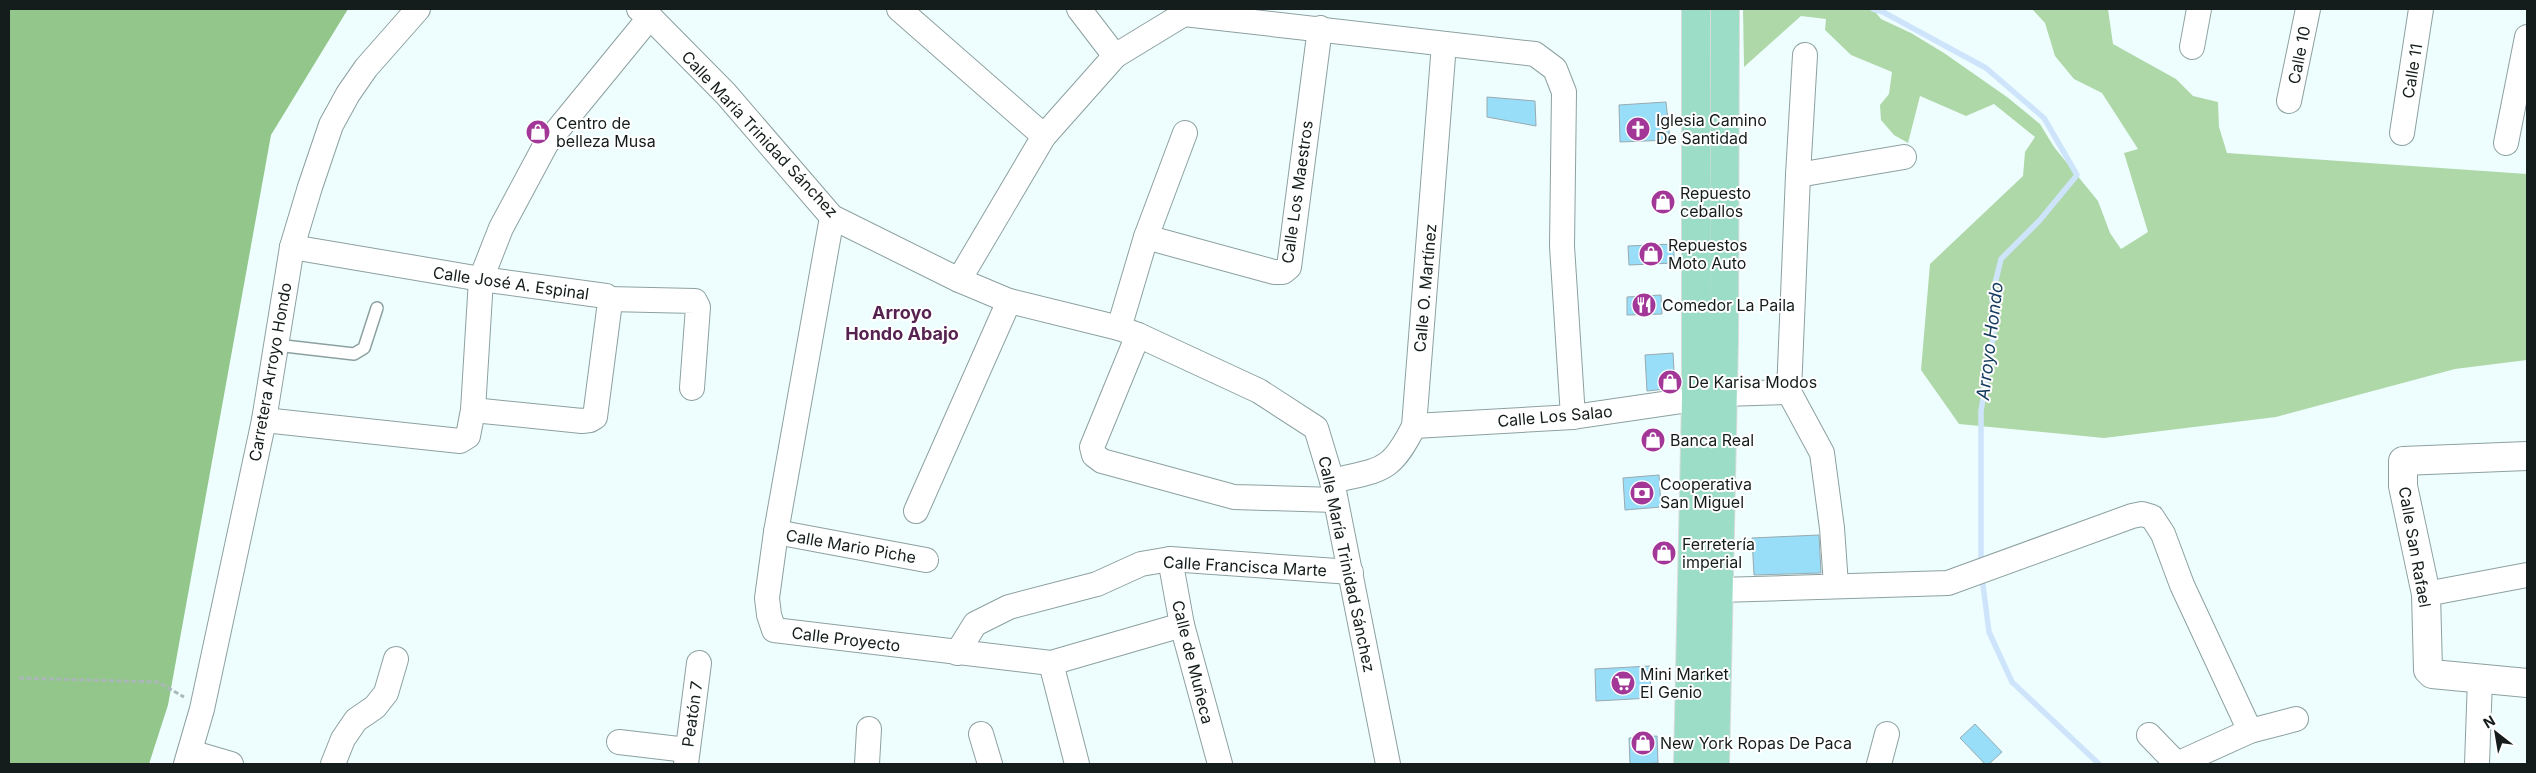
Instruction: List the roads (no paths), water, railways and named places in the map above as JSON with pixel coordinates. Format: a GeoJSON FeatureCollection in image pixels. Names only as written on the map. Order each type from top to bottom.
{"type":"FeatureCollection","features":[{"type":"Feature","properties":{"kind":"main road"},"geometry":{"type":"LineString","coordinates":[[1688,764],[1696,399],[1696,9]]}},
{"type":"Feature","properties":{"kind":"main road"},"geometry":{"type":"LineString","coordinates":[[1715,764],[1723,394],[1725,9]]}},
{"type":"Feature","properties":{"kind":"street","name":"Carretera Arroyo Hondo"},"geometry":{"type":"LineString","coordinates":[[188,758],[202,709],[264,420],[292,247],[331,125],[348,94],[366,68],[418,9]]}},
{"type":"Feature","properties":{"kind":"street"},"geometry":{"type":"LineString","coordinates":[[899,9],[1044,136]]}},
{"type":"Feature","properties":{"kind":"street"},"geometry":{"type":"LineString","coordinates":[[1079,9],[1115,56]]}},
{"type":"Feature","properties":{"kind":"street"},"geometry":{"type":"LineString","coordinates":[[2192,47],[2199,9]]}},
{"type":"Feature","properties":{"kind":"street","name":"Calle 10"},"geometry":{"type":"LineString","coordinates":[[2290,101],[2308,9]]}},
{"type":"Feature","properties":{"kind":"street","name":"Calle 11"},"geometry":{"type":"LineString","coordinates":[[2402,133],[2422,9]]}},
{"type":"Feature","properties":{"kind":"street"},"geometry":{"type":"LineString","coordinates":[[959,280],[1044,136],[1115,56],[1184,12],[1535,54],[1555,69],[1564,92],[1562,246],[1574,417]]}},
{"type":"Feature","properties":{"kind":"street"},"geometry":{"type":"LineString","coordinates":[[264,420],[460,441],[468,436],[474,410],[481,279],[501,228],[546,144],[644,13]]}},
{"type":"Feature","properties":{"kind":"street","name":"Calle María Trinidad Sánchez"},"geometry":{"type":"LineString","coordinates":[[644,13],[726,94],[832,217],[1008,302],[1129,331],[1259,391],[1316,428],[1334,491],[1388,764]]}},
{"type":"Feature","properties":{"kind":"street","name":"Calle Los Maestros"},"geometry":{"type":"LineString","coordinates":[[1146,237],[1274,272],[1284,272],[1290,267],[1320,28]]}},
{"type":"Feature","properties":{"kind":"street"},"geometry":{"type":"LineString","coordinates":[[2506,143],[2527,37]]}},
{"type":"Feature","properties":{"kind":"street","name":"Calle O. Martínez"},"geometry":{"type":"LineString","coordinates":[[1129,331],[1092,447],[1094,455],[1102,461],[1234,497],[1334,491],[1383,469],[1401,452],[1414,426],[1444,44]]}},
{"type":"Feature","properties":{"kind":"street"},"geometry":{"type":"LineString","coordinates":[[1806,55],[1798,175],[1789,392],[1822,453],[1832,528],[1836,585]]}},
{"type":"Feature","properties":{"kind":"street"},"geometry":{"type":"LineString","coordinates":[[1129,331],[1146,237],[1185,133]]}},
{"type":"Feature","properties":{"kind":"street"},"geometry":{"type":"LineString","coordinates":[[1798,175],[1904,157]]}},
{"type":"Feature","properties":{"kind":"street","name":"Calle Proyecto"},"geometry":{"type":"LineString","coordinates":[[832,217],[776,532],[767,598],[769,615],[774,630],[1051,663],[1182,625]]}},
{"type":"Feature","properties":{"kind":"street","name":"Calle José A. Espinal"},"geometry":{"type":"LineString","coordinates":[[292,247],[481,279],[606,296],[610,302],[595,417],[582,421],[474,410]]}},
{"type":"Feature","properties":{"kind":"street"},"geometry":{"type":"LineString","coordinates":[[608,299],[695,301],[698,308],[692,388]]}},
{"type":"Feature","properties":{"kind":"street"},"geometry":{"type":"LineString","coordinates":[[916,511],[1008,302]]}},
{"type":"Feature","properties":{"kind":"street"},"geometry":{"type":"LineString","coordinates":[[1723,394],[1789,392]]}},
{"type":"Feature","properties":{"kind":"street","name":"Calle Los Salao"},"geometry":{"type":"LineString","coordinates":[[1414,426],[1574,417],[1696,399]]}},
{"type":"Feature","properties":{"kind":"street","name":"Calle San Rafael"},"geometry":{"type":"LineString","coordinates":[[2480,680],[2432,674],[2426,664],[2426,594],[2403,486],[2403,461],[2527,456]]}},
{"type":"Feature","properties":{"kind":"street"},"geometry":{"type":"LineString","coordinates":[[1720,590],[1836,585],[1937,584],[1958,581],[2132,516],[2142,514],[2152,518],[2163,534],[2182,585],[2250,731]]}},
{"type":"Feature","properties":{"kind":"street","name":"Calle Mario Piche"},"geometry":{"type":"LineString","coordinates":[[776,532],[926,560]]}},
{"type":"Feature","properties":{"kind":"street","name":"Calle Francisca Marte"},"geometry":{"type":"LineString","coordinates":[[957,652],[975,624],[1009,607],[1097,584],[1141,564],[1170,559],[1351,572]]}},
{"type":"Feature","properties":{"kind":"street","name":"Calle de Muñeca"},"geometry":{"type":"LineString","coordinates":[[1170,559],[1182,625],[1220,764]]}},
{"type":"Feature","properties":{"kind":"street"},"geometry":{"type":"LineString","coordinates":[[2426,594],[2527,574]]}},
{"type":"Feature","properties":{"kind":"street"},"geometry":{"type":"LineString","coordinates":[[333,764],[343,739],[356,720],[374,706],[386,693],[396,659]]}},
{"type":"Feature","properties":{"kind":"street","name":"Peatón 7"},"geometry":{"type":"LineString","coordinates":[[686,757],[699,663]]}},
{"type":"Feature","properties":{"kind":"street"},"geometry":{"type":"LineString","coordinates":[[1051,663],[1077,764]]}},
{"type":"Feature","properties":{"kind":"street"},"geometry":{"type":"LineString","coordinates":[[2478,764],[2480,680],[2527,683]]}},
{"type":"Feature","properties":{"kind":"street"},"geometry":{"type":"LineString","coordinates":[[2149,736],[2177,764],[2250,731],[2296,719]]}},
{"type":"Feature","properties":{"kind":"street"},"geometry":{"type":"LineString","coordinates":[[867,764],[869,729]]}},
{"type":"Feature","properties":{"kind":"street"},"geometry":{"type":"LineString","coordinates":[[980,734],[990,764]]}},
{"type":"Feature","properties":{"kind":"street"},"geometry":{"type":"LineString","coordinates":[[1879,764],[1887,734]]}},
{"type":"Feature","properties":{"kind":"street"},"geometry":{"type":"LineString","coordinates":[[619,742],[686,757]]}},
{"type":"Feature","properties":{"kind":"street"},"geometry":{"type":"LineString","coordinates":[[188,758],[231,764]]}},
{"type":"Feature","properties":{"kind":"lane"},"geometry":{"type":"LineString","coordinates":[[276,345],[354,354],[364,348],[377,308]]}},
{"type":"Feature","properties":{"kind":"waterway","name":"Arroyo Hondo"},"geometry":{"type":"LineString","coordinates":[[1873,9],[1883,12],[1986,68],[2044,118],[2077,175],[2040,220],[2001,259],[1992,296],[1994,331],[1981,411],[1981,565]]}},
{"type":"Feature","properties":{"kind":"waterway","name":"Arroyo Hondo"},"geometry":{"type":"LineString","coordinates":[[1982,577],[1989,632],[2012,682],[2099,764]]}},
{"type":"Feature","properties":{"kind":"place","name":"Iglesia Camino De Santidad"},"geometry":{"type":"Point","coordinates":[1638,129]}},
{"type":"Feature","properties":{"kind":"place","name":"Centro de belleza Musa"},"geometry":{"type":"Point","coordinates":[538,132]}},
{"type":"Feature","properties":{"kind":"place","name":"Repuesto ceballos"},"geometry":{"type":"Point","coordinates":[1663,202]}},
{"type":"Feature","properties":{"kind":"place","name":"Repuestos Moto Auto"},"geometry":{"type":"Point","coordinates":[1651,254]}},
{"type":"Feature","properties":{"kind":"place","name":"Comedor La Paila"},"geometry":{"type":"Point","coordinates":[1644,305]}},
{"type":"Feature","properties":{"kind":"place","name":"De Karisa Modos"},"geometry":{"type":"Point","coordinates":[1670,382]}},
{"type":"Feature","properties":{"kind":"place","name":"Banca Real"},"geometry":{"type":"Point","coordinates":[1653,440]}},
{"type":"Feature","properties":{"kind":"place","name":"Cooperativa San Miguel"},"geometry":{"type":"Point","coordinates":[1642,493]}},
{"type":"Feature","properties":{"kind":"place","name":"Ferretería imperial"},"geometry":{"type":"Point","coordinates":[1664,553]}},
{"type":"Feature","properties":{"kind":"place","name":"Mini Market El Genio"},"geometry":{"type":"Point","coordinates":[1623,683]}},
{"type":"Feature","properties":{"kind":"place","name":"New York Ropas De Paca"},"geometry":{"type":"Point","coordinates":[1643,743]}},
{"type":"Feature","properties":{"kind":"district","name":"Arroyo Hondo Abajo"},"geometry":{"type":"Point","coordinates":[902,323]}}]}
